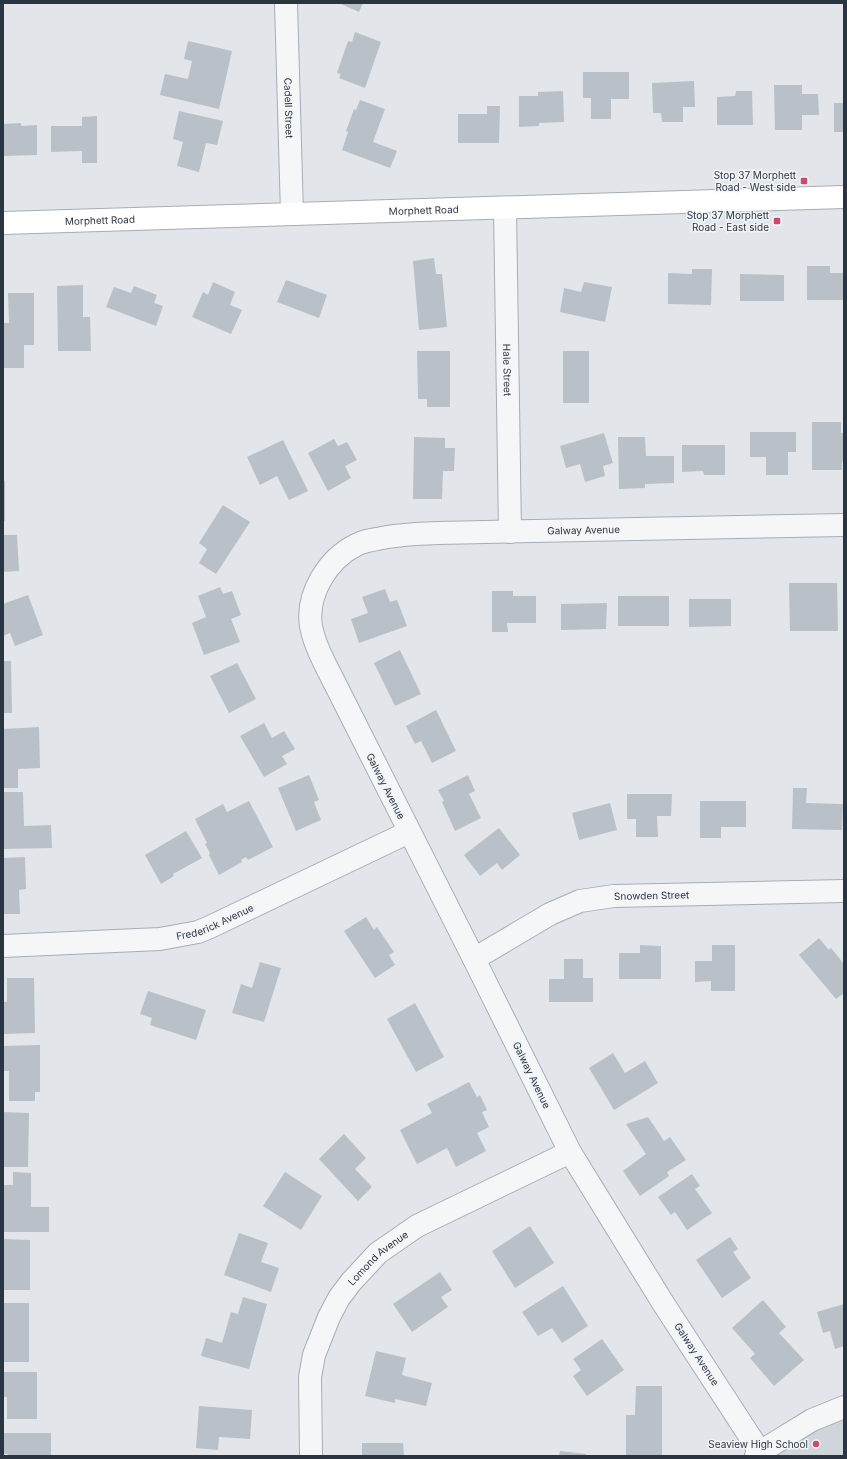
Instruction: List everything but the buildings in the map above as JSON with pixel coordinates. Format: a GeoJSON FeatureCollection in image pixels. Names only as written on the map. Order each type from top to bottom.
{"type":"FeatureCollection","features":[{"type":"Feature","properties":{"kind":"main road","name":"Morphett Road"},"geometry":{"type":"LineString","coordinates":[[3,222],[844,198]]}},
{"type":"Feature","properties":{"kind":"street","name":"Cadell Street"},"geometry":{"type":"LineString","coordinates":[[286,3],[292,214]]}},
{"type":"Feature","properties":{"kind":"street","name":"Hale Street"},"geometry":{"type":"LineString","coordinates":[[504,208],[510,532]]}},
{"type":"Feature","properties":{"kind":"street","name":"Galway Avenue"},"geometry":{"type":"LineString","coordinates":[[758,1454],[570,1152],[316,644],[310,623],[312,603],[323,574],[338,559],[357,544],[369,541],[402,535],[844,525]]}},
{"type":"Feature","properties":{"kind":"street","name":"Frederick Avenue"},"geometry":{"type":"LineString","coordinates":[[3,946],[160,939],[198,932],[409,832]]}},
{"type":"Feature","properties":{"kind":"street","name":"Snowden Street"},"geometry":{"type":"LineString","coordinates":[[474,959],[550,914],[580,901],[614,896],[844,891]]}},
{"type":"Feature","properties":{"kind":"street","name":"Lomond Avenue"},"geometry":{"type":"LineString","coordinates":[[311,1456],[310,1377],[314,1355],[329,1317],[339,1298],[351,1282],[378,1253],[417,1226],[570,1152]]}},
{"type":"Feature","properties":{"kind":"street"},"geometry":{"type":"LineString","coordinates":[[758,1454],[812,1420],[844,1407]]}},
{"type":"Feature","properties":{"kind":"shaded area","name":"Seaview High School"},"geometry":{"type":"Polygon","coordinates":[[[844,1419],[844,1456],[769,1456],[808,1432],[844,1419]]]}},
{"type":"Feature","properties":{"kind":"place","name":"Stop 37 Morphett Road - West side"},"geometry":{"type":"Point","coordinates":[804,181]}},
{"type":"Feature","properties":{"kind":"place","name":"Stop 37 Morphett Road - East side"},"geometry":{"type":"Point","coordinates":[777,221]}},
{"type":"Feature","properties":{"kind":"place","name":"Seaview High School"},"geometry":{"type":"Point","coordinates":[816,1444]}}]}
